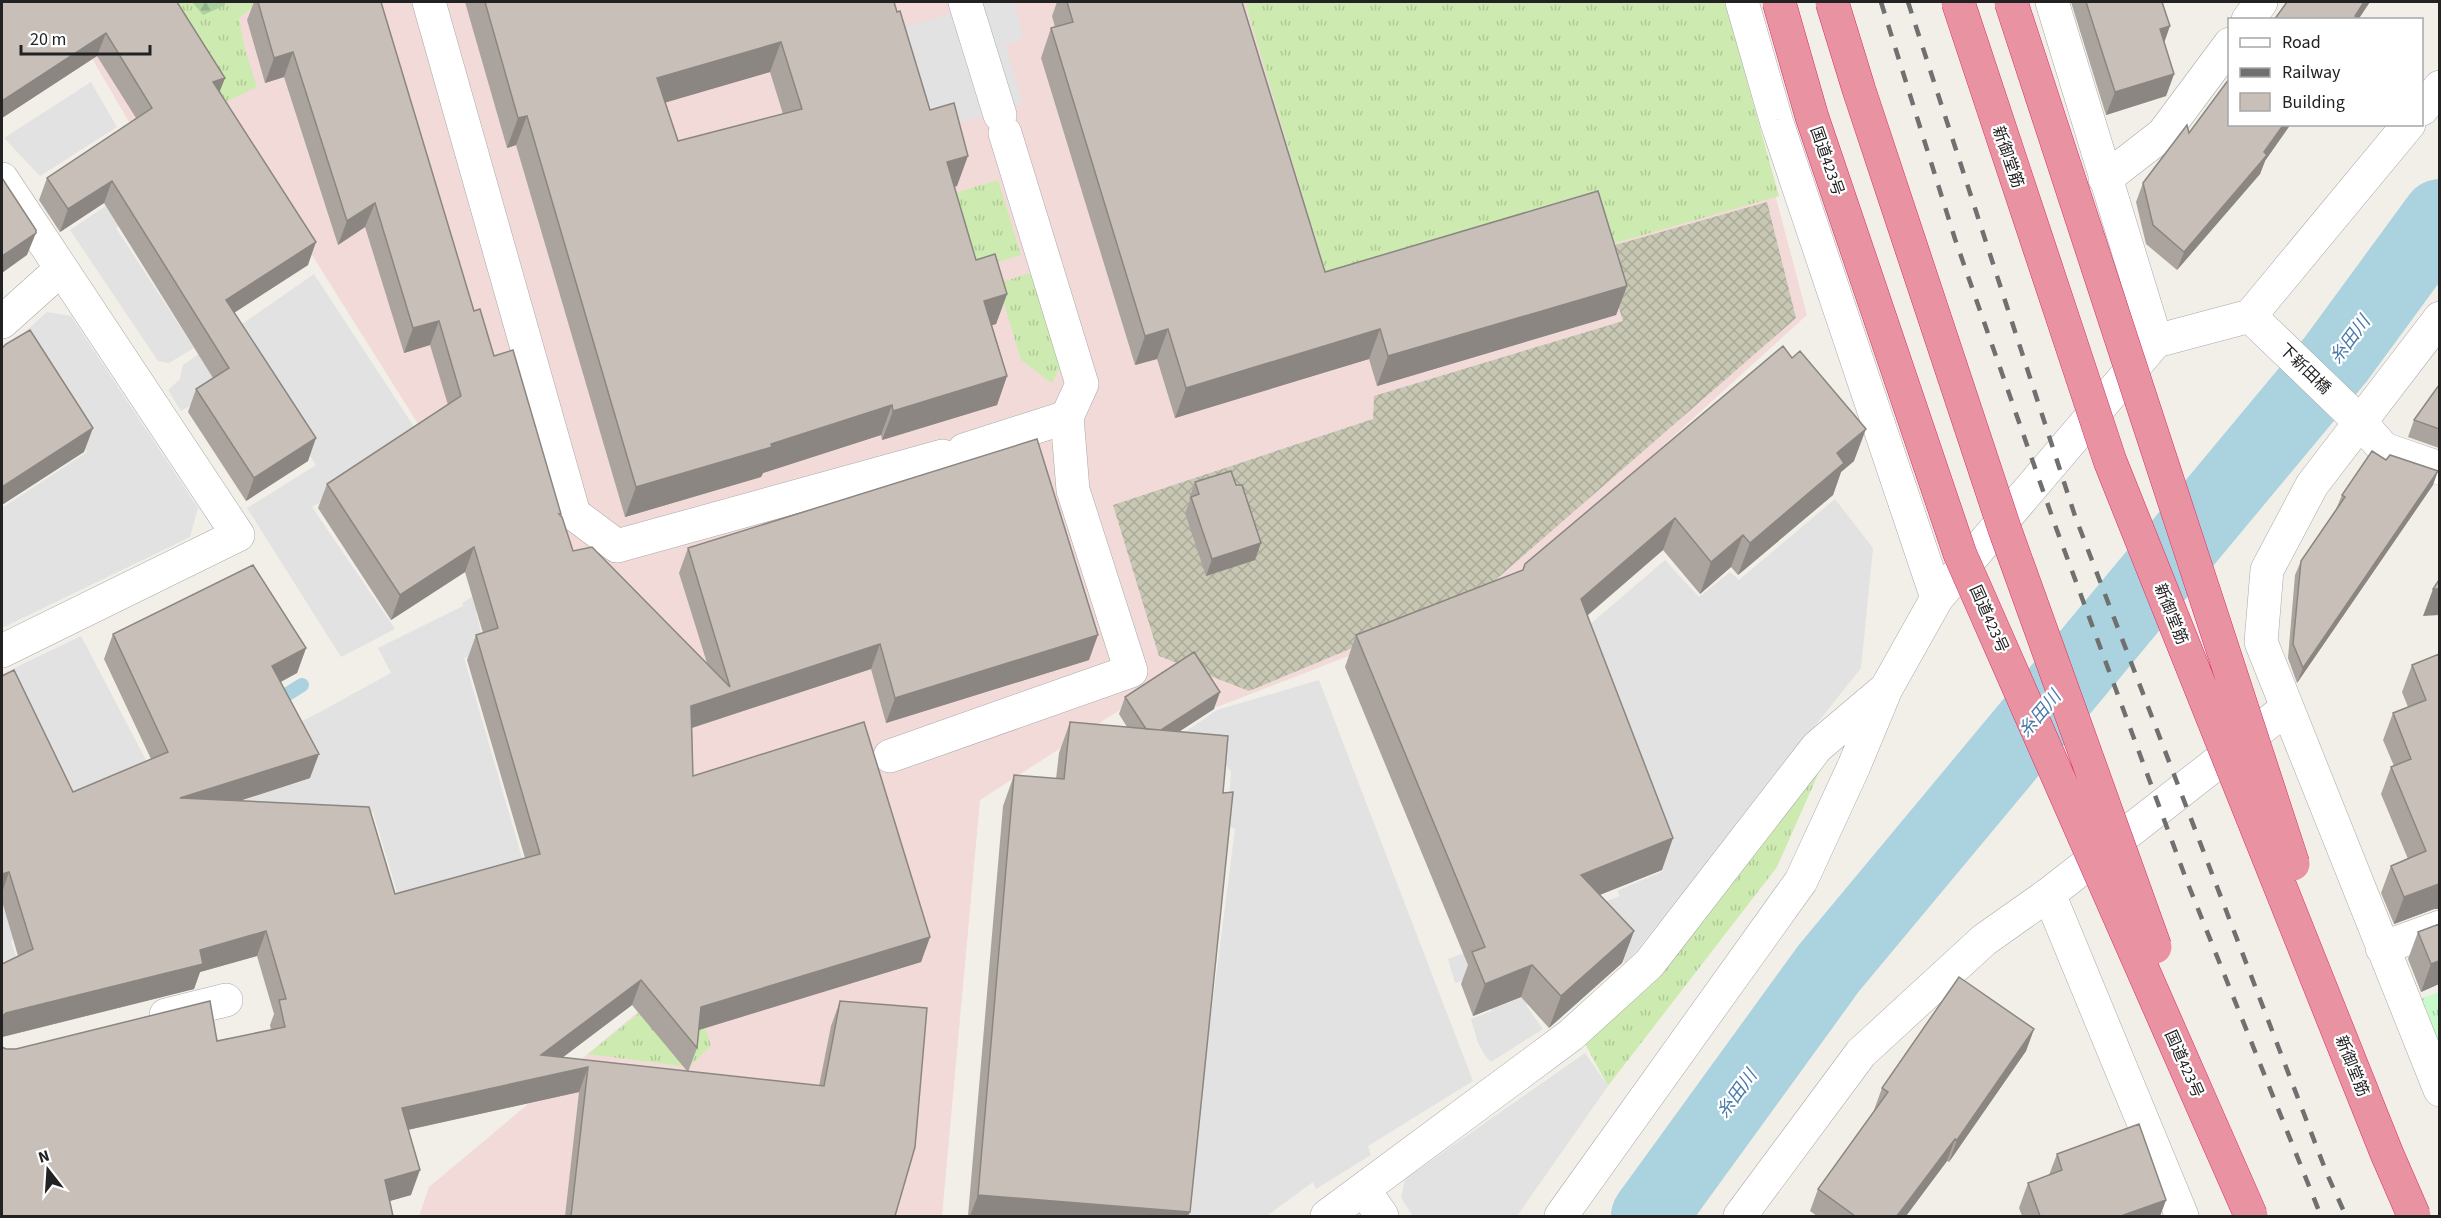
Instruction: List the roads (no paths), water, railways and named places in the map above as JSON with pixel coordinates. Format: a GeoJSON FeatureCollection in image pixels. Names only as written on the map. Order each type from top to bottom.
{"type":"FeatureCollection","features":[{"type":"Feature","properties":{"kind":"highway","name":"国道423号"},"geometry":{"type":"LineString","coordinates":[[1779,2],[1812,117],[1960,554],[2252,1216]]}},
{"type":"Feature","properties":{"kind":"highway"},"geometry":{"type":"LineString","coordinates":[[1833,2],[1858,90],[2005,530],[2252,1216]]}},
{"type":"Feature","properties":{"kind":"highway","name":"新御堂筋"},"geometry":{"type":"LineString","coordinates":[[1958,2],[2110,461],[2387,1154],[2414,1216]]}},
{"type":"Feature","properties":{"kind":"highway"},"geometry":{"type":"LineString","coordinates":[[2011,2],[2387,1154]]}},
{"type":"Feature","properties":{"kind":"street"},"geometry":{"type":"LineString","coordinates":[[429,2],[574,514],[617,546],[954,453],[1066,417]]}},
{"type":"Feature","properties":{"kind":"street"},"geometry":{"type":"LineString","coordinates":[[890,756],[1131,671],[1073,490],[1066,417],[1082,384],[965,2]]}},
{"type":"Feature","properties":{"kind":"street"},"geometry":{"type":"LineString","coordinates":[[1742,2],[1776,120],[1937,597]]}},
{"type":"Feature","properties":{"kind":"street"},"geometry":{"type":"LineString","coordinates":[[2052,2],[2104,178],[2156,341]]}},
{"type":"Feature","properties":{"kind":"street"},"geometry":{"type":"LineString","coordinates":[[2249,18],[2261,2]]}},
{"type":"Feature","properties":{"kind":"street"},"geometry":{"type":"LineString","coordinates":[[2104,178],[2163,134],[2228,45]]}},
{"type":"Feature","properties":{"kind":"street"},"geometry":{"type":"LineString","coordinates":[[2423,107],[2439,87]]}},
{"type":"Feature","properties":{"kind":"street"},"geometry":{"type":"LineString","coordinates":[[1561,1216],[1801,881],[1854,766],[1886,689],[1937,597],[2156,341],[2250,316],[2407,126]]}},
{"type":"Feature","properties":{"kind":"street"},"geometry":{"type":"LineString","coordinates":[[2,178],[60,270],[238,534],[2,651]]}},
{"type":"Feature","properties":{"kind":"street"},"geometry":{"type":"LineString","coordinates":[[2,322],[60,270]]}},
{"type":"Feature","properties":{"kind":"street","name":"下新田橋"},"geometry":{"type":"LineString","coordinates":[[2250,316],[2360,422],[2384,449],[2439,468]]}},
{"type":"Feature","properties":{"kind":"street"},"geometry":{"type":"LineString","coordinates":[[2439,318],[2312,485],[2267,570],[2260,642],[2439,1090]]}},
{"type":"Feature","properties":{"kind":"street"},"geometry":{"type":"LineString","coordinates":[[1327,1216],[1571,1035],[1649,964],[1818,747],[1886,689]]}},
{"type":"Feature","properties":{"kind":"street"},"geometry":{"type":"LineString","coordinates":[[1740,1216],[1861,1053],[1984,940],[2049,894],[2287,708]]}},
{"type":"Feature","properties":{"kind":"street"},"geometry":{"type":"LineString","coordinates":[[2049,894],[2182,1216]]}},
{"type":"Feature","properties":{"kind":"street"},"geometry":{"type":"LineString","coordinates":[[2382,948],[2439,927]]}},
{"type":"Feature","properties":{"kind":"street"},"geometry":{"type":"LineString","coordinates":[[136,1022],[226,1000]]}},
{"type":"Feature","properties":{"kind":"street"},"geometry":{"type":"LineString","coordinates":[[1364,1190],[1382,1216]]}},
{"type":"Feature","properties":{"kind":"waterway","name":"糸田川"},"geometry":{"type":"LineString","coordinates":[[1649,1216],[1829,968],[2336,359],[2440,217]]}},
{"type":"Feature","properties":{"kind":"waterway"},"geometry":{"type":"LineString","coordinates":[[273,703],[302,685]]}},
{"type":"Feature","properties":{"kind":"railway"},"geometry":{"type":"LineString","coordinates":[[1881,2],[1955,239],[2055,525],[2186,879],[2321,1216]]}},
{"type":"Feature","properties":{"kind":"railway"},"geometry":{"type":"LineString","coordinates":[[1908,2],[2075,516],[2327,1174],[2346,1216]]}}]}
